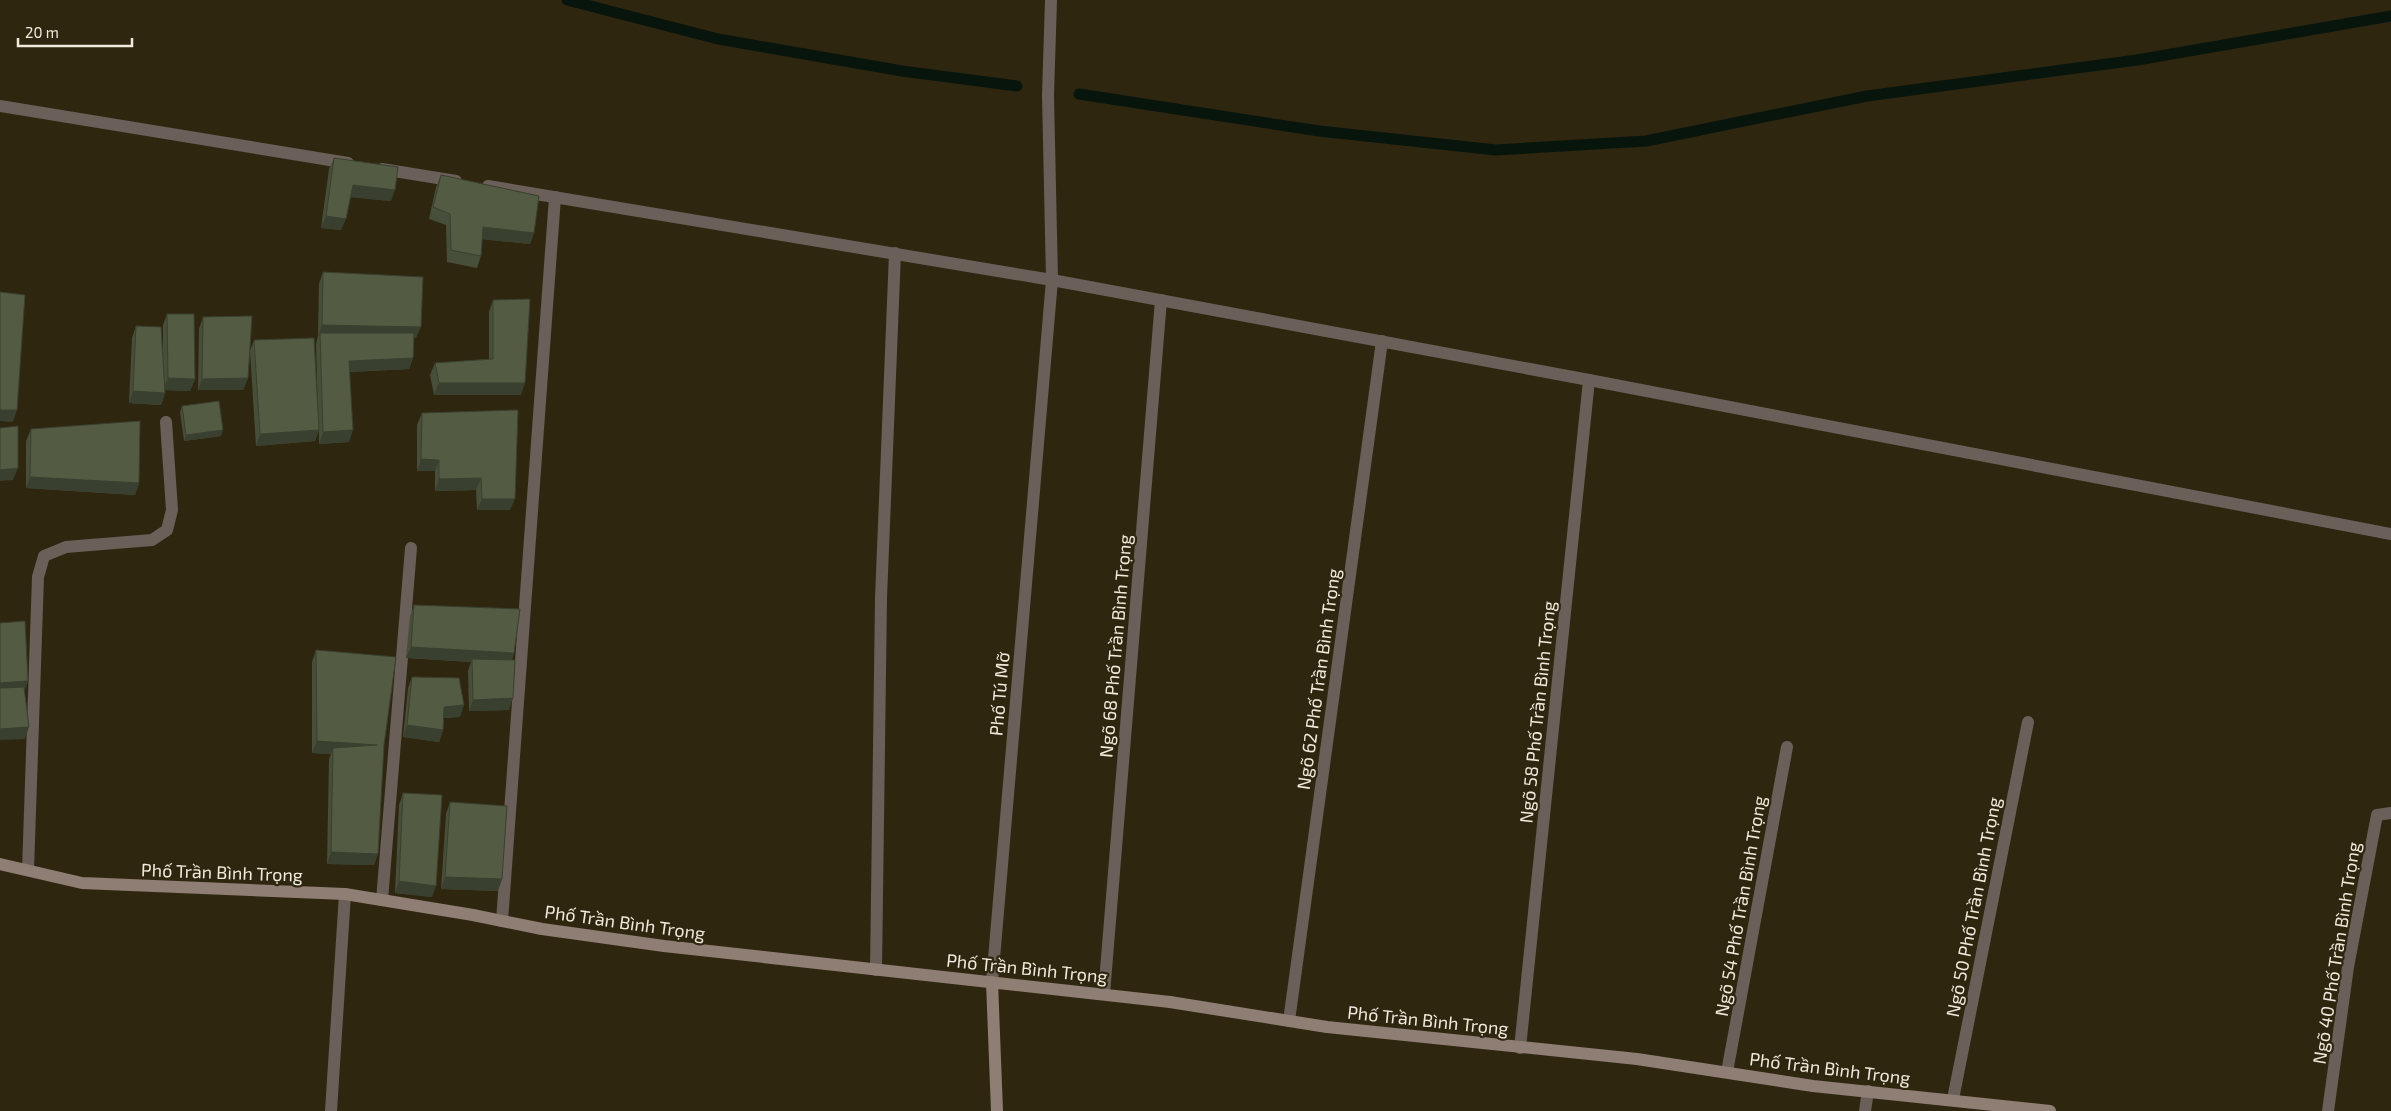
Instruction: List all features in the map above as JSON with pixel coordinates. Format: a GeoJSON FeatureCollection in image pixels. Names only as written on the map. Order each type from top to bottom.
{"type":"FeatureCollection","features":[{"type":"Feature","properties":{"kind":"main road","name":"Phố Trần Bình Trọng"},"geometry":{"type":"LineString","coordinates":[[0,864],[82,883],[345,894],[542,929],[664,946],[1104,994],[1170,1002],[1289,1021],[1520,1048],[1637,1059],[1813,1086],[1953,1099],[2013,1109],[2050,1111]]}},
{"type":"Feature","properties":{"kind":"main road","name":"Phố Tú Mỡ"},"geometry":{"type":"LineString","coordinates":[[992,982],[997,1111]]}},
{"type":"Feature","properties":{"kind":"street","name":"Phố Tú Mỡ"},"geometry":{"type":"LineString","coordinates":[[992,982],[1052,280],[1048,95],[1051,0]]}},
{"type":"Feature","properties":{"kind":"street"},"geometry":{"type":"LineString","coordinates":[[0,106],[1052,280],[1589,380],[2391,534]]}},
{"type":"Feature","properties":{"kind":"street"},"geometry":{"type":"LineString","coordinates":[[502,921],[555,197]]}},
{"type":"Feature","properties":{"kind":"street"},"geometry":{"type":"LineString","coordinates":[[876,970],[881,598],[895,254]]}},
{"type":"Feature","properties":{"kind":"street","name":"Ngõ 68 Phố Trần Bình Trọng"},"geometry":{"type":"LineString","coordinates":[[1104,994],[1161,300]]}},
{"type":"Feature","properties":{"kind":"street","name":"Ngõ 62 Phố Trần Bình Trọng"},"geometry":{"type":"LineString","coordinates":[[1289,1021],[1382,341]]}},
{"type":"Feature","properties":{"kind":"street","name":"Ngõ 58 Phố Trần Bình Trọng"},"geometry":{"type":"LineString","coordinates":[[1520,1048],[1589,380]]}},
{"type":"Feature","properties":{"kind":"street"},"geometry":{"type":"LineString","coordinates":[[28,870],[38,577],[44,556],[66,547],[152,540],[167,530],[172,510],[166,422]]}},
{"type":"Feature","properties":{"kind":"street"},"geometry":{"type":"LineString","coordinates":[[382,900],[411,548]]}},
{"type":"Feature","properties":{"kind":"street","name":"Ngõ 50 Phố Trần Bình Trọng"},"geometry":{"type":"LineString","coordinates":[[1953,1099],[2028,722]]}},
{"type":"Feature","properties":{"kind":"street","name":"Ngõ 54 Phố Trần Bình Trọng"},"geometry":{"type":"LineString","coordinates":[[1727,1072],[1787,747]]}},
{"type":"Feature","properties":{"kind":"street","name":"Ngõ 40 Phố Trần Bình Trọng"},"geometry":{"type":"LineString","coordinates":[[2328,1111],[2348,967],[2377,815],[2391,813]]}},
{"type":"Feature","properties":{"kind":"street"},"geometry":{"type":"LineString","coordinates":[[330,1111],[345,894]]}},
{"type":"Feature","properties":{"kind":"street"},"geometry":{"type":"LineString","coordinates":[[1865,1111],[1868,1091]]}},
{"type":"Feature","properties":{"kind":"building"},"geometry":{"type":"Polygon","coordinates":[[[334,158],[398,167],[395,190],[353,185],[346,219],[326,216],[334,158]]]}},
{"type":"Feature","properties":{"kind":"building"},"geometry":{"type":"Polygon","coordinates":[[[441,175],[539,196],[534,233],[483,227],[481,256],[451,250],[450,214],[433,207],[441,175]]]}},
{"type":"Feature","properties":{"kind":"building"},"geometry":{"type":"Polygon","coordinates":[[[323,272],[423,277],[421,327],[322,325],[323,272]]]}},
{"type":"Feature","properties":{"kind":"building"},"geometry":{"type":"Polygon","coordinates":[[[0,292],[25,295],[17,410],[0,410],[0,292]]]}},
{"type":"Feature","properties":{"kind":"building"},"geometry":{"type":"Polygon","coordinates":[[[530,299],[525,383],[439,383],[435,363],[493,359],[493,300],[530,299]]]}},
{"type":"Feature","properties":{"kind":"building"},"geometry":{"type":"Polygon","coordinates":[[[167,314],[194,314],[195,379],[168,378],[167,314]]]}},
{"type":"Feature","properties":{"kind":"building"},"geometry":{"type":"Polygon","coordinates":[[[252,316],[248,378],[202,379],[203,317],[252,316]]]}},
{"type":"Feature","properties":{"kind":"building"},"geometry":{"type":"Polygon","coordinates":[[[136,326],[161,327],[165,393],[133,391],[136,326]]]}},
{"type":"Feature","properties":{"kind":"building"},"geometry":{"type":"Polygon","coordinates":[[[320,333],[414,333],[413,358],[349,361],[353,430],[323,432],[320,333]]]}},
{"type":"Feature","properties":{"kind":"building"},"geometry":{"type":"Polygon","coordinates":[[[314,338],[319,430],[260,434],[254,340],[314,338]]]}},
{"type":"Feature","properties":{"kind":"building"},"geometry":{"type":"Polygon","coordinates":[[[219,401],[223,430],[186,435],[182,406],[219,401]]]}},
{"type":"Feature","properties":{"kind":"building"},"geometry":{"type":"Polygon","coordinates":[[[518,410],[515,499],[482,499],[481,478],[439,479],[439,460],[421,459],[422,413],[518,410]]]}},
{"type":"Feature","properties":{"kind":"building"},"geometry":{"type":"Polygon","coordinates":[[[140,421],[139,483],[30,477],[31,429],[140,421]]]}},
{"type":"Feature","properties":{"kind":"building"},"geometry":{"type":"Polygon","coordinates":[[[18,426],[18,468],[0,470],[0,428],[18,426]]]}},
{"type":"Feature","properties":{"kind":"building"},"geometry":{"type":"Polygon","coordinates":[[[414,605],[520,609],[514,653],[411,647],[414,605]]]}},
{"type":"Feature","properties":{"kind":"building"},"geometry":{"type":"Polygon","coordinates":[[[25,621],[28,681],[0,683],[0,623],[25,621]]]}},
{"type":"Feature","properties":{"kind":"building"},"geometry":{"type":"Polygon","coordinates":[[[316,650],[396,657],[384,745],[378,854],[331,852],[333,748],[377,745],[317,741],[316,650]]]}},
{"type":"Feature","properties":{"kind":"building"},"geometry":{"type":"Polygon","coordinates":[[[472,659],[515,660],[513,698],[473,700],[472,659]]]}},
{"type":"Feature","properties":{"kind":"building"},"geometry":{"type":"Polygon","coordinates":[[[412,677],[459,678],[464,705],[444,707],[443,730],[407,725],[412,677]]]}},
{"type":"Feature","properties":{"kind":"building"},"geometry":{"type":"Polygon","coordinates":[[[24,687],[29,727],[0,729],[0,688],[24,687]]]}},
{"type":"Feature","properties":{"kind":"building"},"geometry":{"type":"Polygon","coordinates":[[[403,793],[442,795],[436,886],[399,881],[403,793]]]}},
{"type":"Feature","properties":{"kind":"building"},"geometry":{"type":"Polygon","coordinates":[[[450,802],[507,806],[502,879],[445,877],[450,802]]]}},
{"type":"Feature","properties":{"kind":"waterway"},"geometry":{"type":"LineString","coordinates":[[567,0],[718,39],[902,71],[1017,86]]}},
{"type":"Feature","properties":{"kind":"waterway"},"geometry":{"type":"LineString","coordinates":[[1079,94],[1319,131],[1496,150],[1646,141],[1867,96],[2137,60],[2391,16]]}}]}
